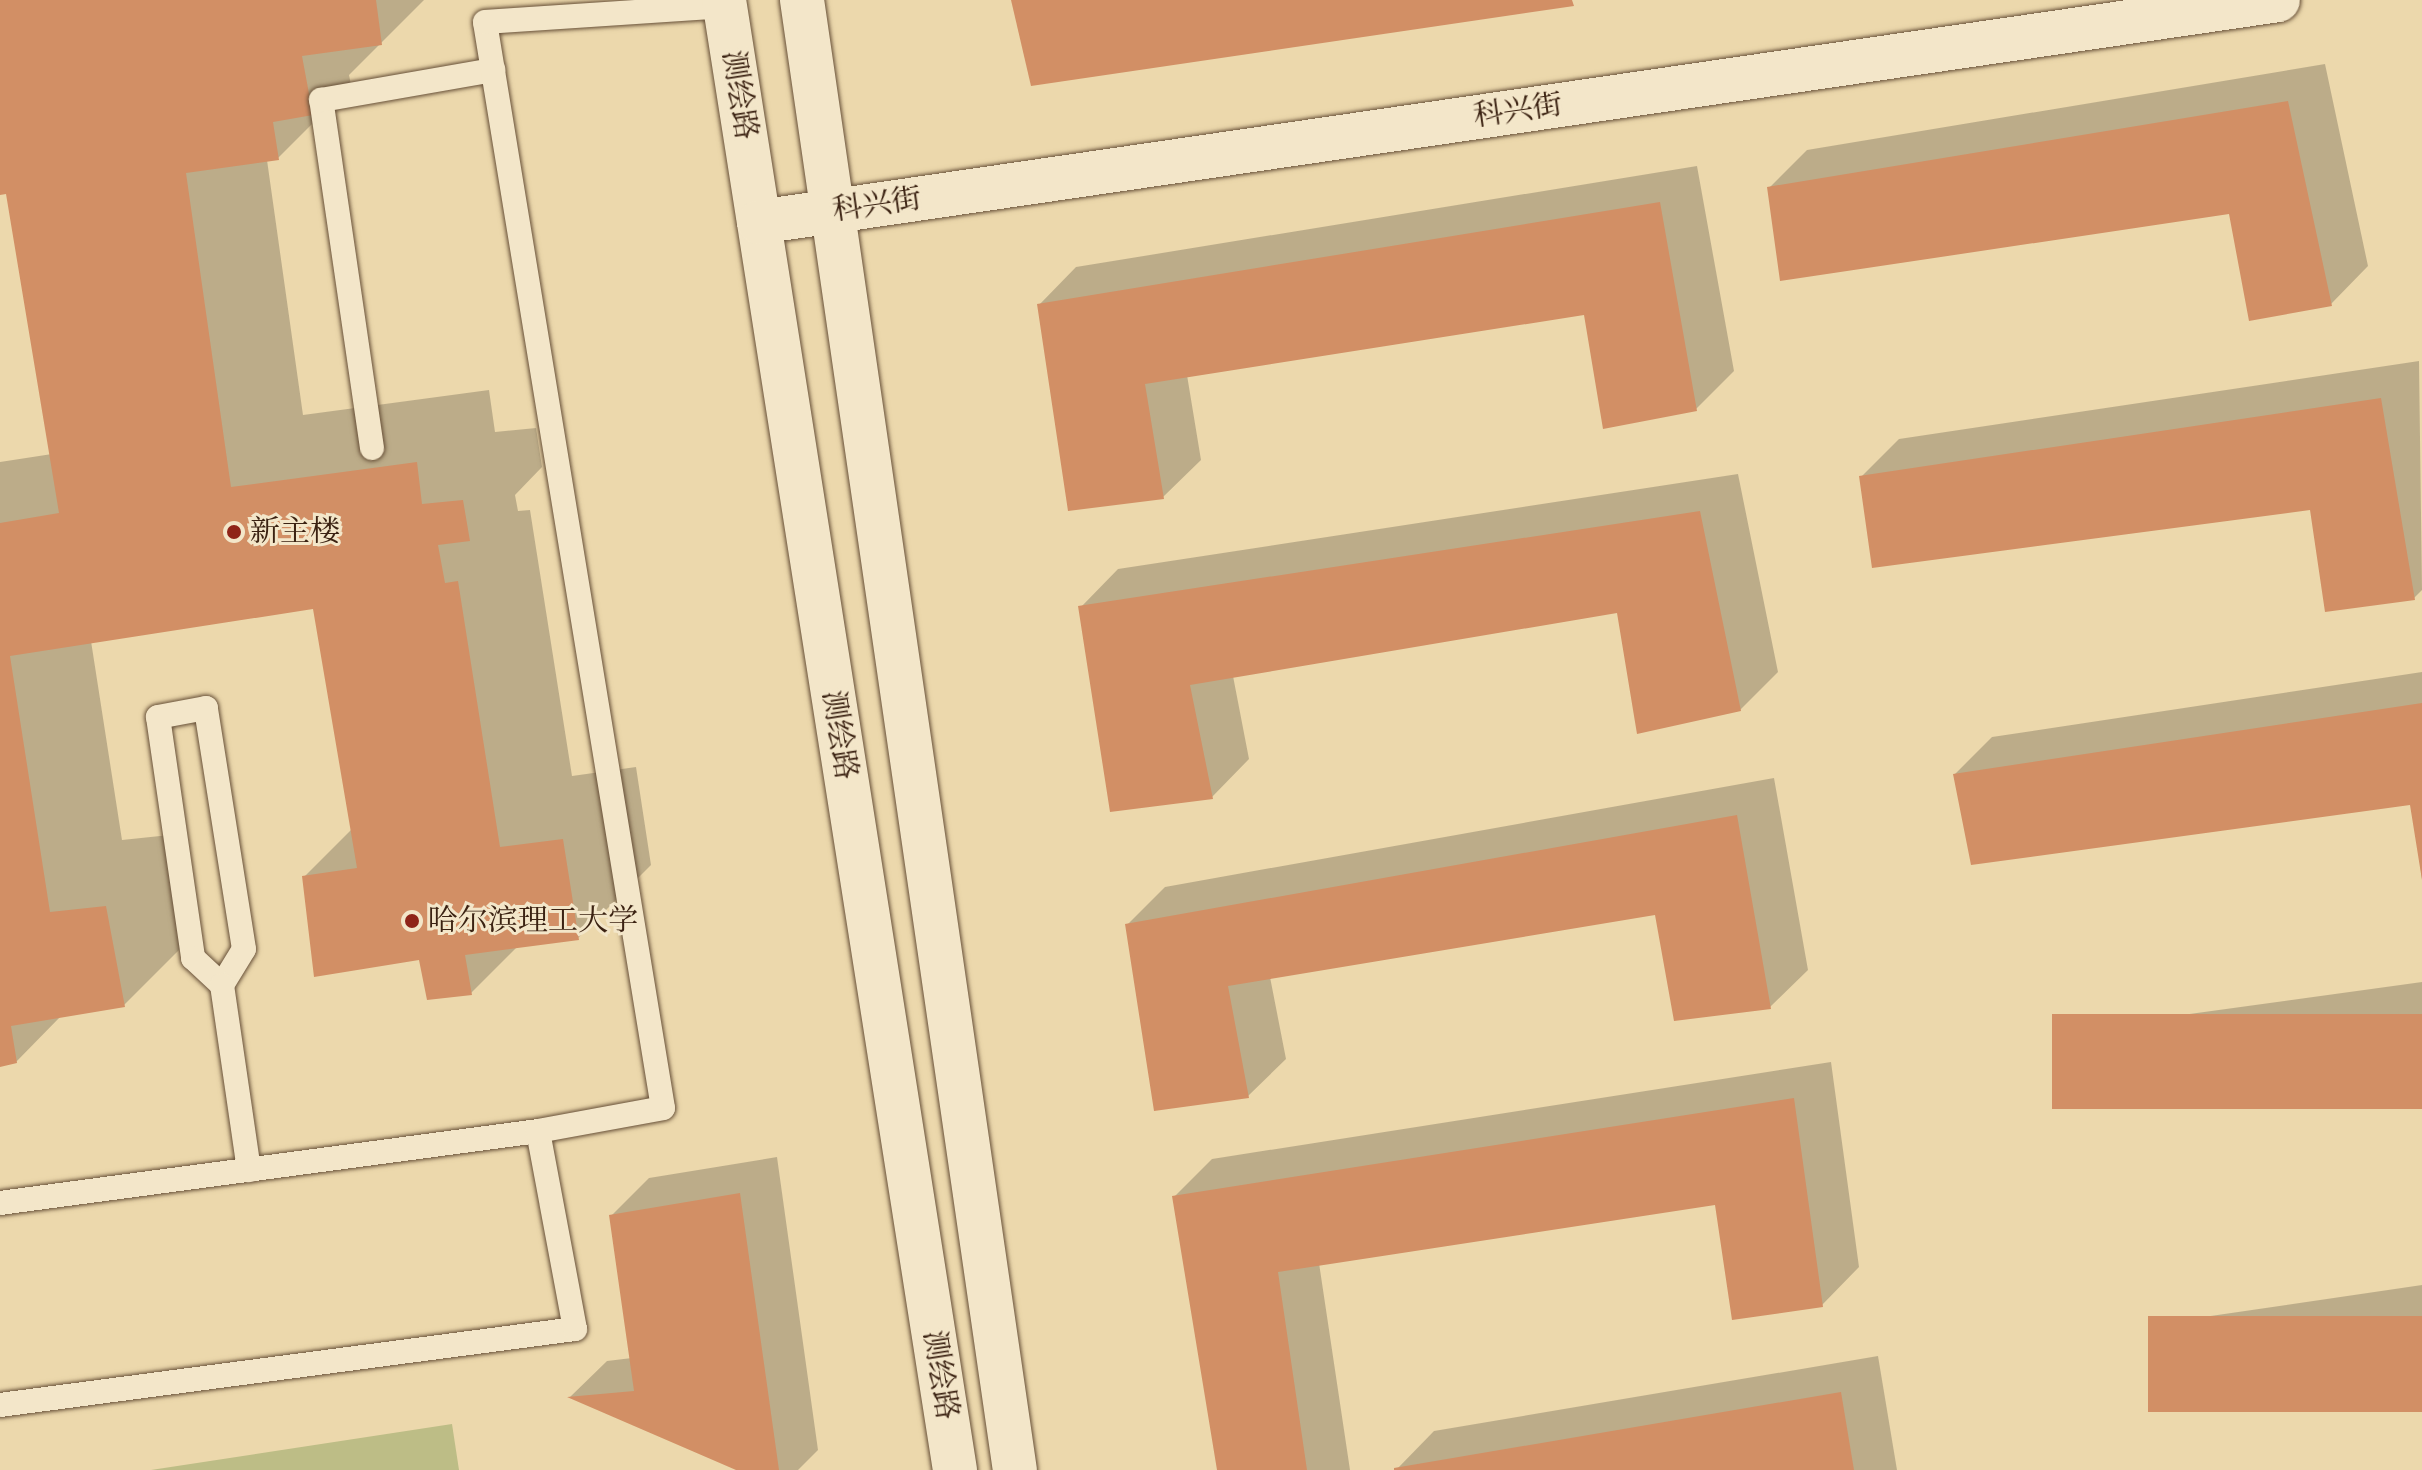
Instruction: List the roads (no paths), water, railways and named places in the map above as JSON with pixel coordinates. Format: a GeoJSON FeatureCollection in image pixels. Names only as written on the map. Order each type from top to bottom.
{"type":"FeatureCollection","features":[{"type":"Feature","properties":{"kind":"main road","name":"测绘路"},"geometry":{"type":"LineString","coordinates":[[802,0],[1015,1470]]}},
{"type":"Feature","properties":{"kind":"main road","name":"科兴街"},"geometry":{"type":"LineString","coordinates":[[759,222],[2278,0]]}},
{"type":"Feature","properties":{"kind":"main road","name":"测绘路"},"geometry":{"type":"LineString","coordinates":[[724,3],[955,1470]]}},
{"type":"Feature","properties":{"kind":"lane"},"geometry":{"type":"LineString","coordinates":[[0,1203],[538,1131],[663,1108],[483,11],[724,3]]}},
{"type":"Feature","properties":{"kind":"lane"},"geometry":{"type":"LineString","coordinates":[[372,448],[321,100],[493,70]]}},
{"type":"Feature","properties":{"kind":"lane"},"geometry":{"type":"LineString","coordinates":[[222,985],[244,949],[206,708],[158,717],[193,958],[222,985],[249,1170]]}},
{"type":"Feature","properties":{"kind":"lane"},"geometry":{"type":"LineString","coordinates":[[0,1405],[575,1329],[538,1131]]}},
{"type":"Feature","properties":{"kind":"place","name":"新主楼"},"geometry":{"type":"Point","coordinates":[234,532]}},
{"type":"Feature","properties":{"kind":"place","name":"哈尔滨理工大学"},"geometry":{"type":"Point","coordinates":[412,921]}}]}
